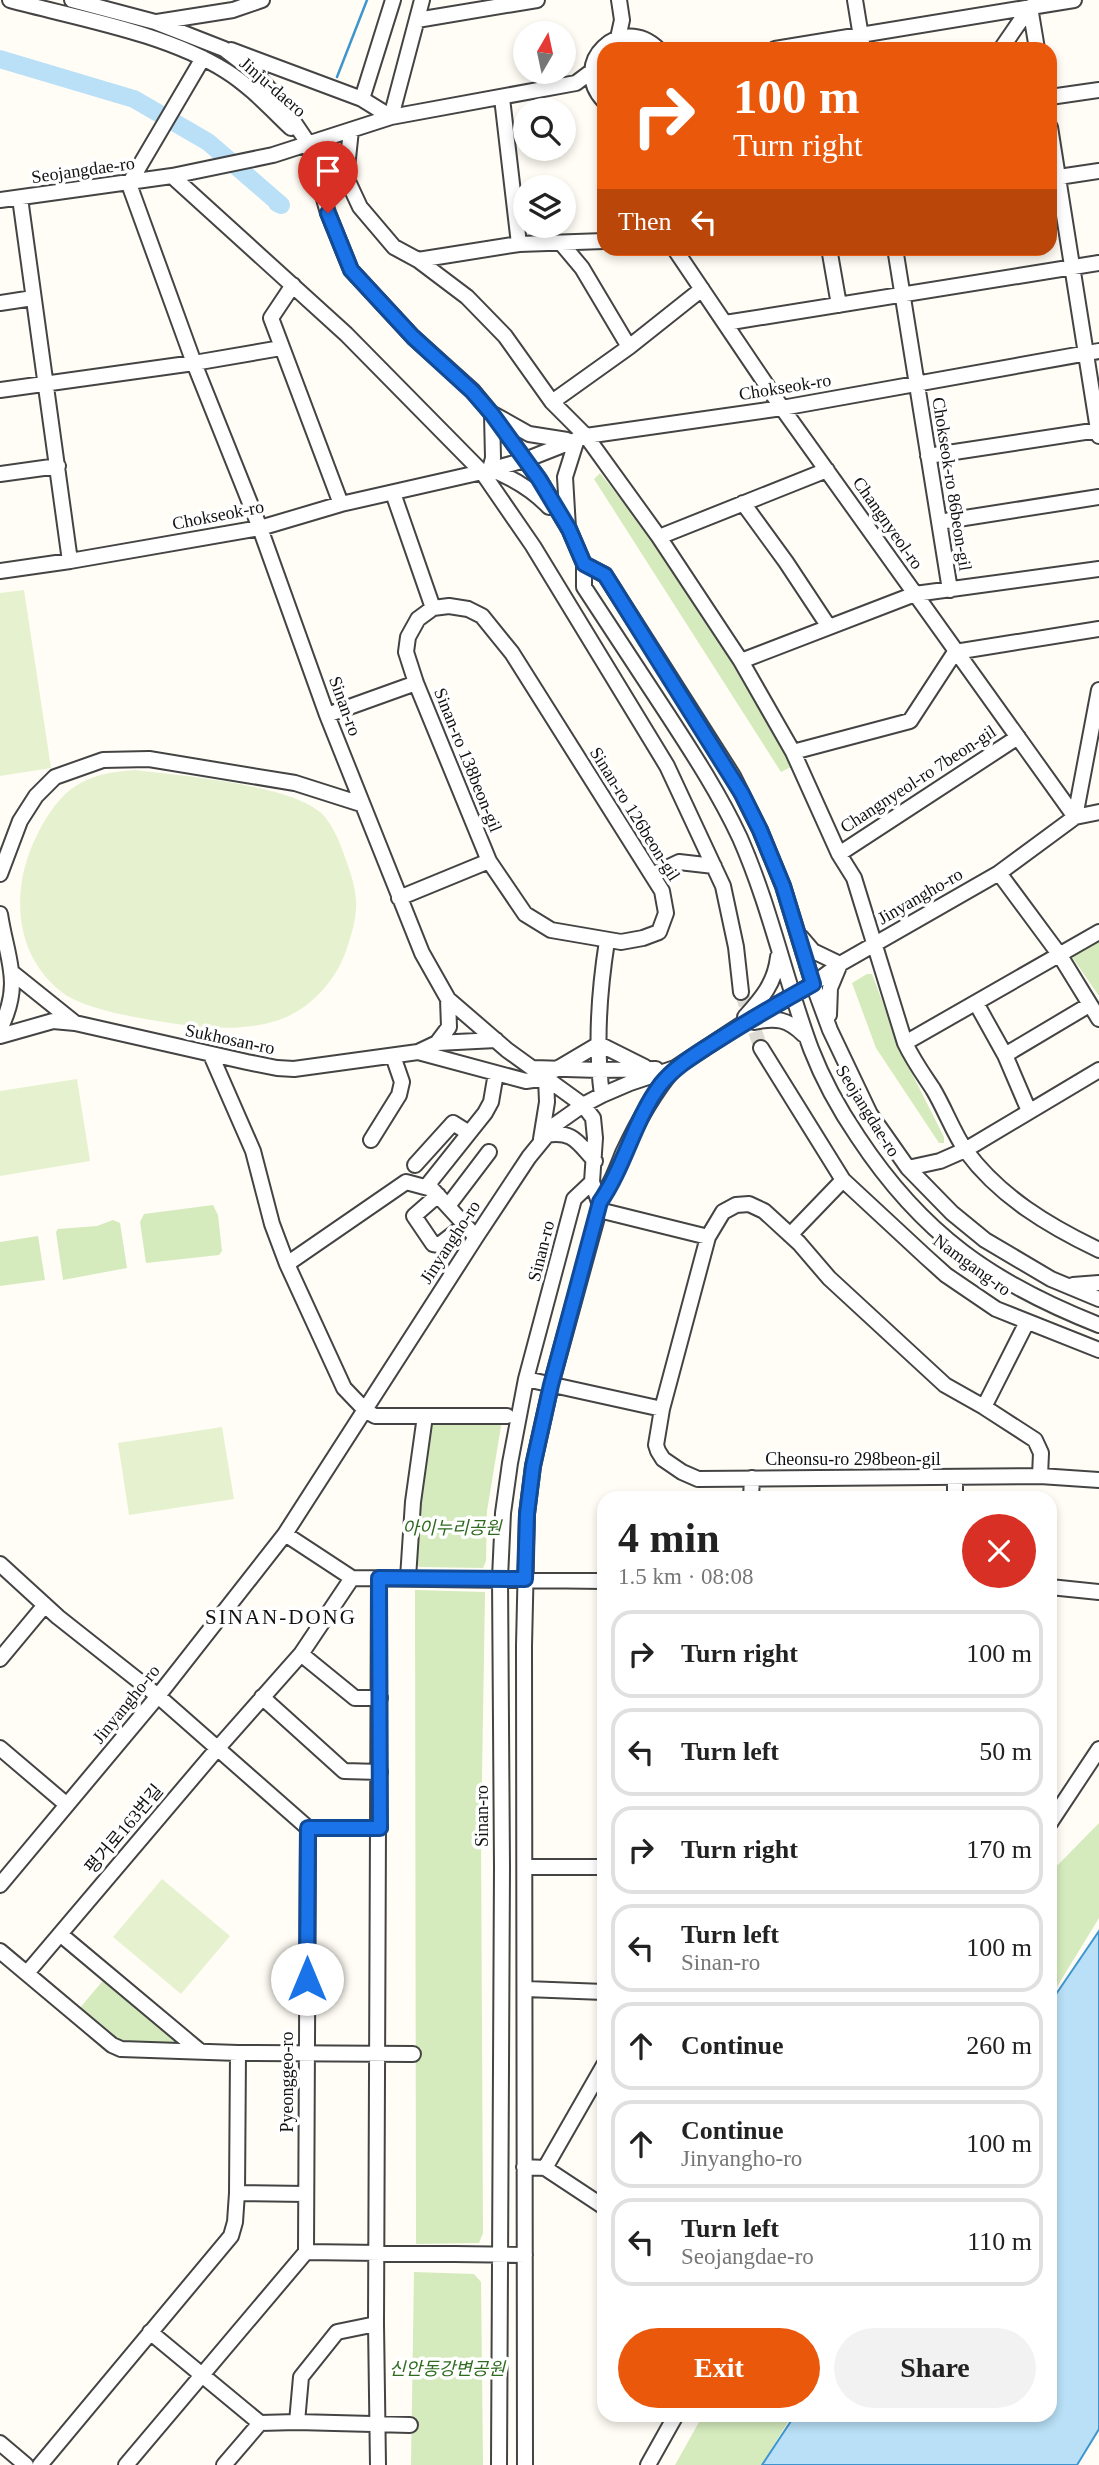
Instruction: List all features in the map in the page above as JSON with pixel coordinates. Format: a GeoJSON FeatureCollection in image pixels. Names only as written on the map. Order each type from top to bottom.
{"type":"FeatureCollection","features":[{"type":"Feature","properties":{"kind":"street","name":"Jinju-daero"},"geometry":{"type":"LineString","coordinates":[[10,0],[153,39],[202,58],[236,79],[308,144]]}},
{"type":"Feature","properties":{"kind":"street","name":"Jinju-daero"},"geometry":{"type":"LineString","coordinates":[[72,0],[155,22],[224,49],[254,72],[279,100],[308,144]]}},
{"type":"Feature","properties":{"kind":"street"},"geometry":{"type":"LineString","coordinates":[[155,22],[233,10],[262,0]]}},
{"type":"Feature","properties":{"kind":"street"},"geometry":{"type":"LineString","coordinates":[[362,99],[393,0]]}},
{"type":"Feature","properties":{"kind":"street"},"geometry":{"type":"LineString","coordinates":[[224,49],[238,51],[362,99],[391,117],[422,0]]}},
{"type":"Feature","properties":{"kind":"street"},"geometry":{"type":"LineString","coordinates":[[417,20],[537,0]]}},
{"type":"Feature","properties":{"kind":"street"},"geometry":{"type":"LineString","coordinates":[[618,38],[622,20],[619,0]]}},
{"type":"Feature","properties":{"kind":"street"},"geometry":{"type":"LineString","coordinates":[[855,0],[862,42],[1026,5],[1074,0]]}},
{"type":"Feature","properties":{"kind":"street"},"geometry":{"type":"LineString","coordinates":[[1005,42],[1026,5]]}},
{"type":"Feature","properties":{"kind":"street"},"geometry":{"type":"LineString","coordinates":[[1026,5],[1035,42]]}},
{"type":"Feature","properties":{"kind":"street"},"geometry":{"type":"LineString","coordinates":[[622,20],[636,37]]}},
{"type":"Feature","properties":{"kind":"street"},"geometry":{"type":"LineString","coordinates":[[611,42],[618,38],[636,37],[649,42]]}},
{"type":"Feature","properties":{"kind":"street"},"geometry":{"type":"LineString","coordinates":[[597,54],[592,71],[597,88]]}},
{"type":"Feature","properties":{"kind":"street"},"geometry":{"type":"LineString","coordinates":[[129,184],[202,58]]}},
{"type":"Feature","properties":{"kind":"street"},"geometry":{"type":"LineString","coordinates":[[592,71],[576,83],[597,94]]}},
{"type":"Feature","properties":{"kind":"street","name":"Jinju-daero"},"geometry":{"type":"LineString","coordinates":[[308,144],[391,117],[571,84]]}},
{"type":"Feature","properties":{"kind":"street"},"geometry":{"type":"LineString","coordinates":[[1057,96],[1099,90]]}},
{"type":"Feature","properties":{"kind":"street"},"geometry":{"type":"LineString","coordinates":[[502,98],[519,244]]}},
{"type":"Feature","properties":{"kind":"street"},"geometry":{"type":"LineString","coordinates":[[351,130],[346,177],[360,207],[394,247],[418,260],[467,297],[505,337],[579,439],[659,537],[741,661],[793,752],[839,854],[854,878],[905,1043],[965,1150],[997,1187],[1055,1229],[1099,1250]]}},
{"type":"Feature","properties":{"kind":"street","name":"Seojangdae-ro"},"geometry":{"type":"LineString","coordinates":[[0,200],[129,184],[273,155],[308,144],[328,213],[351,270],[403,327],[472,391],[525,460],[569,529],[584,564],[584,587],[715,787],[761,894],[808,1039],[833,1097],[855,1133],[906,1202],[958,1250],[999,1278],[1032,1296],[1099,1325]]}},
{"type":"Feature","properties":{"kind":"street"},"geometry":{"type":"LineString","coordinates":[[1057,178],[1099,171]]}},
{"type":"Feature","properties":{"kind":"street"},"geometry":{"type":"LineString","coordinates":[[172,176],[346,334],[486,471],[667,766],[723,886],[736,947],[741,992]]}},
{"type":"Feature","properties":{"kind":"street","name":"Sinan-ro"},"geometry":{"type":"LineString","coordinates":[[129,184],[194,363],[260,528],[327,715],[422,953],[448,999],[531,1068],[550,1074]]}},
{"type":"Feature","properties":{"kind":"street"},"geometry":{"type":"LineString","coordinates":[[1057,192],[1093,352],[1099,436]]}},
{"type":"Feature","properties":{"kind":"street"},"geometry":{"type":"LineString","coordinates":[[20,198],[70,561]]}},
{"type":"Feature","properties":{"kind":"street"},"geometry":{"type":"LineString","coordinates":[[418,260],[519,244],[597,241]]}},
{"type":"Feature","properties":{"kind":"street"},"geometry":{"type":"LineString","coordinates":[[561,243],[582,268],[629,347]]}},
{"type":"Feature","properties":{"kind":"street","name":"Changnyeol-ro"},"geometry":{"type":"LineString","coordinates":[[679,256],[782,408],[1074,817]]}},
{"type":"Feature","properties":{"kind":"street"},"geometry":{"type":"LineString","coordinates":[[830,256],[839,305]]}},
{"type":"Feature","properties":{"kind":"street","name":"Chokseok-ro 86beon-gil"},"geometry":{"type":"LineString","coordinates":[[896,256],[950,590]]}},
{"type":"Feature","properties":{"kind":"street"},"geometry":{"type":"LineString","coordinates":[[725,323],[1099,263]]}},
{"type":"Feature","properties":{"kind":"street"},"geometry":{"type":"LineString","coordinates":[[293,285],[271,318],[341,505]]}},
{"type":"Feature","properties":{"kind":"street"},"geometry":{"type":"LineString","coordinates":[[551,402],[629,347],[702,289]]}},
{"type":"Feature","properties":{"kind":"street"},"geometry":{"type":"LineString","coordinates":[[0,303],[33,298]]}},
{"type":"Feature","properties":{"kind":"street"},"geometry":{"type":"LineString","coordinates":[[0,390],[281,348]]}},
{"type":"Feature","properties":{"kind":"street","name":"Chokseok-ro"},"geometry":{"type":"LineString","coordinates":[[0,570],[70,561],[260,528],[341,505],[486,471],[525,460],[579,439],[782,408],[1093,352]]}},
{"type":"Feature","properties":{"kind":"street"},"geometry":{"type":"LineString","coordinates":[[486,471],[493,458],[492,414],[529,434],[579,439]]}},
{"type":"Feature","properties":{"kind":"street"},"geometry":{"type":"LineString","coordinates":[[928,456],[1099,430]]}},
{"type":"Feature","properties":{"kind":"street"},"geometry":{"type":"LineString","coordinates":[[569,529],[565,477],[579,439]]}},
{"type":"Feature","properties":{"kind":"street"},"geometry":{"type":"LineString","coordinates":[[0,474],[58,466]]}},
{"type":"Feature","properties":{"kind":"street"},"geometry":{"type":"LineString","coordinates":[[659,537],[827,470]]}},
{"type":"Feature","properties":{"kind":"street"},"geometry":{"type":"LineString","coordinates":[[486,471],[523,484],[538,495],[569,529]]}},
{"type":"Feature","properties":{"kind":"street"},"geometry":{"type":"LineString","coordinates":[[393,493],[433,608],[418,619],[408,637],[406,652],[416,683]]}},
{"type":"Feature","properties":{"kind":"street"},"geometry":{"type":"LineString","coordinates":[[939,522],[1099,496]]}},
{"type":"Feature","properties":{"kind":"street"},"geometry":{"type":"LineString","coordinates":[[743,503],[829,628]]}},
{"type":"Feature","properties":{"kind":"street","name":"Seojangdae-ro"},"geometry":{"type":"LineString","coordinates":[[584,564],[605,575],[733,776],[783,886],[830,1030],[870,1114],[908,1168],[952,1213],[985,1240],[1051,1279],[1099,1299]]}},
{"type":"Feature","properties":{"kind":"street"},"geometry":{"type":"LineString","coordinates":[[741,661],[915,594],[1099,569]]}},
{"type":"Feature","properties":{"kind":"street","name":"Sinan-ro 126beon-gil"},"geometry":{"type":"LineString","coordinates":[[433,608],[449,606],[468,609],[482,616],[512,653],[662,891],[666,913],[659,932],[643,938],[607,941],[551,930],[525,914],[489,861]]}},
{"type":"Feature","properties":{"kind":"street"},"geometry":{"type":"LineString","coordinates":[[793,752],[910,721],[955,652],[1099,629]]}},
{"type":"Feature","properties":{"kind":"street","name":"Sinan-ro 138beon-gil"},"geometry":{"type":"LineString","coordinates":[[327,715],[416,683],[489,861]]}},
{"type":"Feature","properties":{"kind":"street"},"geometry":{"type":"LineString","coordinates":[[1074,817],[1096,723],[1099,690]]}},
{"type":"Feature","properties":{"kind":"street","name":"Changnyeol-ro 7beon-gil"},"geometry":{"type":"LineString","coordinates":[[839,854],[1018,737]]}},
{"type":"Feature","properties":{"kind":"street"},"geometry":{"type":"LineString","coordinates":[[0,874],[20,821],[36,796],[55,777],[103,760],[149,759],[281,780],[322,790],[361,804]]}},
{"type":"Feature","properties":{"kind":"street","name":"Jinyangho-ro"},"geometry":{"type":"LineString","coordinates":[[0,1885],[159,1696],[285,1534],[476,1237],[556,1124],[602,1095],[675,1068],[738,1027],[813,984],[840,964],[999,873],[1074,817],[1099,812]]}},
{"type":"Feature","properties":{"kind":"street"},"geometry":{"type":"LineString","coordinates":[[399,898],[489,861]]}},
{"type":"Feature","properties":{"kind":"street"},"geometry":{"type":"LineString","coordinates":[[652,875],[679,862],[714,866]]}},
{"type":"Feature","properties":{"kind":"street"},"geometry":{"type":"LineString","coordinates":[[999,873],[1059,954],[1099,1019]]}},
{"type":"Feature","properties":{"kind":"street"},"geometry":{"type":"LineString","coordinates":[[0,914],[5,947],[13,974],[10,1004],[0,1029]]}},
{"type":"Feature","properties":{"kind":"street"},"geometry":{"type":"LineString","coordinates":[[797,932],[813,951],[840,964],[830,988],[830,1030]]}},
{"type":"Feature","properties":{"kind":"street"},"geometry":{"type":"LineString","coordinates":[[905,1043],[1099,932]]}},
{"type":"Feature","properties":{"kind":"street"},"geometry":{"type":"LineString","coordinates":[[602,1095],[598,1070],[601,981],[607,941]]}},
{"type":"Feature","properties":{"kind":"street"},"geometry":{"type":"LineString","coordinates":[[738,1027],[769,990],[776,973],[779,952]]}},
{"type":"Feature","properties":{"kind":"street"},"geometry":{"type":"LineString","coordinates":[[13,974],[75,1023]]}},
{"type":"Feature","properties":{"kind":"street"},"geometry":{"type":"LineString","coordinates":[[437,1042],[449,1027],[448,999]]}},
{"type":"Feature","properties":{"kind":"street"},"geometry":{"type":"LineString","coordinates":[[976,1003],[1004,1055],[1029,1111]]}},
{"type":"Feature","properties":{"kind":"street"},"geometry":{"type":"LineString","coordinates":[[1004,1055],[1089,1005]]}},
{"type":"Feature","properties":{"kind":"street"},"geometry":{"type":"LineString","coordinates":[[738,1027],[771,1018],[781,1019],[793,1023],[808,1039]]}},
{"type":"Feature","properties":{"kind":"street","name":"Sukhosan-ro"},"geometry":{"type":"LineString","coordinates":[[0,1036],[53,1021],[75,1023],[211,1055],[294,1069],[418,1052],[437,1042],[496,1040]]}},
{"type":"Feature","properties":{"kind":"street"},"geometry":{"type":"LineString","coordinates":[[599,1044],[650,1069]]}},
{"type":"Feature","properties":{"kind":"street"},"geometry":{"type":"LineString","coordinates":[[550,1074],[599,1044]]}},
{"type":"Feature","properties":{"kind":"street"},"geometry":{"type":"LineString","coordinates":[[761,1048],[843,1180],[790,1235]]}},
{"type":"Feature","properties":{"kind":"street"},"geometry":{"type":"LineString","coordinates":[[418,1052],[526,1081],[550,1074],[675,1068]]}},
{"type":"Feature","properties":{"kind":"street"},"geometry":{"type":"LineString","coordinates":[[211,1055],[253,1152],[272,1224],[287,1264],[344,1388],[375,1416],[507,1416]]}},
{"type":"Feature","properties":{"kind":"street"},"geometry":{"type":"LineString","coordinates":[[371,1140],[399,1095],[402,1082],[393,1056]]}},
{"type":"Feature","properties":{"kind":"street"},"geometry":{"type":"LineString","coordinates":[[525,2465],[527,1514],[533,1466],[551,1385],[599,1206],[638,1124],[660,1085],[675,1068]]}},
{"type":"Feature","properties":{"kind":"street"},"geometry":{"type":"LineString","coordinates":[[908,1168],[940,1161],[965,1150],[1099,1070]]}},
{"type":"Feature","properties":{"kind":"street"},"geometry":{"type":"LineString","coordinates":[[437,1196],[469,1133],[491,1102],[496,1073]]}},
{"type":"Feature","properties":{"kind":"street"},"geometry":{"type":"LineString","coordinates":[[550,1074],[583,1105]]}},
{"type":"Feature","properties":{"kind":"street"},"geometry":{"type":"LineString","coordinates":[[550,1074],[544,1138],[561,1132],[575,1139],[595,1161]]}},
{"type":"Feature","properties":{"kind":"street","name":"Sinan-ro"},"geometry":{"type":"LineString","coordinates":[[583,1105],[593,1118],[595,1161],[592,1182],[599,1206]]}},
{"type":"Feature","properties":{"kind":"street"},"geometry":{"type":"LineString","coordinates":[[415,1165],[453,1123],[469,1133]]}},
{"type":"Feature","properties":{"kind":"street"},"geometry":{"type":"LineString","coordinates":[[465,1225],[439,1245],[433,1244],[414,1216],[489,1152]]}},
{"type":"Feature","properties":{"kind":"street","name":"Namgang-ro"},"geometry":{"type":"LineString","coordinates":[[843,1180],[946,1275],[996,1309],[1099,1350]]}},
{"type":"Feature","properties":{"kind":"street"},"geometry":{"type":"LineString","coordinates":[[287,1264],[406,1182],[437,1196],[476,1237]]}},
{"type":"Feature","properties":{"kind":"street","name":"Sinan-ro"},"geometry":{"type":"LineString","coordinates":[[499,2465],[500,1578],[503,1513],[526,1379],[574,1199],[592,1182]]}},
{"type":"Feature","properties":{"kind":"street"},"geometry":{"type":"LineString","coordinates":[[599,1206],[708,1237],[723,1212],[736,1205],[749,1204],[764,1211],[829,1278],[945,1385],[984,1406],[1035,1440],[1041,1453],[1040,1476]]}},
{"type":"Feature","properties":{"kind":"street","name":"Cheonsu-ro 298beon-gil"},"geometry":{"type":"LineString","coordinates":[[708,1237],[662,1409],[656,1445],[663,1459],[682,1472],[698,1479],[1040,1476],[1099,1480]]}},
{"type":"Feature","properties":{"kind":"street"},"geometry":{"type":"LineString","coordinates":[[1063,1284],[1099,1283]]}},
{"type":"Feature","properties":{"kind":"street"},"geometry":{"type":"LineString","coordinates":[[984,1406],[1027,1322]]}},
{"type":"Feature","properties":{"kind":"street"},"geometry":{"type":"LineString","coordinates":[[526,1379],[662,1409]]}},
{"type":"Feature","properties":{"kind":"street"},"geometry":{"type":"LineString","coordinates":[[408,1578],[413,1502],[425,1416]]}},
{"type":"Feature","properties":{"kind":"street"},"geometry":{"type":"LineString","coordinates":[[751,1491],[752,1478]]}},
{"type":"Feature","properties":{"kind":"street","name":"Cheonsu-ro 298beon-gil"},"geometry":{"type":"LineString","coordinates":[[955,1478],[955,1491]]}},
{"type":"Feature","properties":{"kind":"street"},"geometry":{"type":"LineString","coordinates":[[285,1534],[352,1578],[597,1581]]}},
{"type":"Feature","properties":{"kind":"street"},"geometry":{"type":"LineString","coordinates":[[0,1564],[45,1605],[159,1696],[308,1828],[380,1828]]}},
{"type":"Feature","properties":{"kind":"street","name":"평거로163번길"},"geometry":{"type":"LineString","coordinates":[[27,1973],[217,1749],[302,1654],[352,1578]]}},
{"type":"Feature","properties":{"kind":"street"},"geometry":{"type":"LineString","coordinates":[[378,2465],[376,2324],[379,1578]]}},
{"type":"Feature","properties":{"kind":"street"},"geometry":{"type":"LineString","coordinates":[[1057,1588],[1099,1592]]}},
{"type":"Feature","properties":{"kind":"street"},"geometry":{"type":"LineString","coordinates":[[0,1658],[45,1605]]}},
{"type":"Feature","properties":{"kind":"street"},"geometry":{"type":"LineString","coordinates":[[302,1654],[355,1698],[380,1698]]}},
{"type":"Feature","properties":{"kind":"street"},"geometry":{"type":"LineString","coordinates":[[262,1697],[344,1771],[380,1772]]}},
{"type":"Feature","properties":{"kind":"street"},"geometry":{"type":"LineString","coordinates":[[0,1748],[67,1805]]}},
{"type":"Feature","properties":{"kind":"street"},"geometry":{"type":"LineString","coordinates":[[1057,1801],[1099,1749]]}},
{"type":"Feature","properties":{"kind":"street","name":"Pyeonggeo-ro"},"geometry":{"type":"LineString","coordinates":[[306,2252],[308,1828]]}},
{"type":"Feature","properties":{"kind":"street"},"geometry":{"type":"LineString","coordinates":[[526,1867],[597,1867]]}},
{"type":"Feature","properties":{"kind":"street"},"geometry":{"type":"LineString","coordinates":[[60,1934],[201,2052]]}},
{"type":"Feature","properties":{"kind":"street"},"geometry":{"type":"LineString","coordinates":[[0,1951],[113,2045],[132,2051],[413,2054]]}},
{"type":"Feature","properties":{"kind":"street"},"geometry":{"type":"LineString","coordinates":[[526,1989],[597,1992]]}},
{"type":"Feature","properties":{"kind":"street"},"geometry":{"type":"LineString","coordinates":[[40,2465],[231,2236],[237,2193],[238,2053]]}},
{"type":"Feature","properties":{"kind":"street"},"geometry":{"type":"LineString","coordinates":[[545,2168],[597,2078]]}},
{"type":"Feature","properties":{"kind":"street"},"geometry":{"type":"LineString","coordinates":[[524,2166],[545,2168],[597,2202]]}},
{"type":"Feature","properties":{"kind":"street"},"geometry":{"type":"LineString","coordinates":[[237,2193],[306,2194]]}},
{"type":"Feature","properties":{"kind":"street"},"geometry":{"type":"LineString","coordinates":[[126,2465],[306,2252],[525,2255]]}},
{"type":"Feature","properties":{"kind":"street"},"geometry":{"type":"LineString","coordinates":[[297,2422],[301,2377],[337,2332],[376,2324]]}},
{"type":"Feature","properties":{"kind":"street"},"geometry":{"type":"LineString","coordinates":[[150,2332],[260,2423],[410,2426]]}},
{"type":"Feature","properties":{"kind":"street"},"geometry":{"type":"LineString","coordinates":[[648,2465],[672,2422]]}},
{"type":"Feature","properties":{"kind":"street"},"geometry":{"type":"LineString","coordinates":[[224,2465],[260,2423]]}},
{"type":"Feature","properties":{"kind":"street"},"geometry":{"type":"LineString","coordinates":[[0,2443],[26,2465]]}},
{"type":"Feature","properties":{"kind":"green space"},"geometry":{"type":"Polygon","coordinates":[[[600,473],[712,615],[801,762],[781,772],[594,479],[600,473]]]}},
{"type":"Feature","properties":{"kind":"green space"},"geometry":{"type":"Polygon","coordinates":[[[24,590],[51,768],[0,776],[0,593],[24,590]]]}},
{"type":"Feature","properties":{"kind":"green space"},"geometry":{"type":"Polygon","coordinates":[[[136,770],[232,783],[283,794],[320,812],[329,823],[340,843],[351,875],[356,913],[344,957],[330,981],[313,1000],[291,1015],[265,1024],[222,1028],[193,1026],[140,1018],[84,1004],[63,993],[46,977],[34,960],[21,920],[20,898],[28,855],[55,805],[76,786],[102,775],[136,770]]]}},
{"type":"Feature","properties":{"kind":"green space"},"geometry":{"type":"Polygon","coordinates":[[[1099,938],[1099,996],[1072,957],[1075,948],[1099,938]]]}},
{"type":"Feature","properties":{"kind":"green space"},"geometry":{"type":"Polygon","coordinates":[[[872,974],[902,1054],[944,1137],[944,1143],[939,1143],[876,1048],[852,983],[872,974]]]}},
{"type":"Feature","properties":{"kind":"green space"},"geometry":{"type":"Polygon","coordinates":[[[77,1079],[90,1161],[0,1176],[0,1091],[77,1079]]]}},
{"type":"Feature","properties":{"kind":"green space"},"geometry":{"type":"Polygon","coordinates":[[[213,1205],[218,1215],[222,1251],[219,1255],[146,1263],[140,1222],[144,1214],[213,1205]]]}},
{"type":"Feature","properties":{"kind":"green space"},"geometry":{"type":"Polygon","coordinates":[[[113,1220],[120,1223],[127,1268],[63,1280],[56,1232],[58,1229],[97,1226],[113,1220]]]}},
{"type":"Feature","properties":{"kind":"green space"},"geometry":{"type":"Polygon","coordinates":[[[38,1236],[45,1280],[0,1286],[0,1242],[38,1236]]]}},
{"type":"Feature","properties":{"kind":"green space","name":"아이누리공원"},"geometry":{"type":"Polygon","coordinates":[[[431,1419],[502,1420],[487,1511],[486,1561],[483,1568],[420,1567],[412,1563],[431,1419]]]}},
{"type":"Feature","properties":{"kind":"green space"},"geometry":{"type":"Polygon","coordinates":[[[222,1427],[234,1499],[129,1515],[118,1443],[222,1427]]]}},
{"type":"Feature","properties":{"kind":"green space"},"geometry":{"type":"Polygon","coordinates":[[[415,1590],[485,1592],[481,1838],[483,2233],[479,2243],[416,2244],[415,1590]]]}},
{"type":"Feature","properties":{"kind":"green space"},"geometry":{"type":"Polygon","coordinates":[[[1099,1823],[1099,1918],[1057,1987],[1057,1866],[1099,1823]]]}},
{"type":"Feature","properties":{"kind":"green space"},"geometry":{"type":"Polygon","coordinates":[[[162,1879],[230,1936],[181,1994],[113,1937],[162,1879]]]}},
{"type":"Feature","properties":{"kind":"green space"},"geometry":{"type":"Polygon","coordinates":[[[106,1977],[179,2039],[175,2046],[127,2043],[112,2036],[79,2009],[106,1977]]]}},
{"type":"Feature","properties":{"kind":"green space","name":"신안동강변공원"},"geometry":{"type":"Polygon","coordinates":[[[414,2272],[474,2274],[481,2282],[483,2465],[411,2465],[414,2272]]]}},
{"type":"Feature","properties":{"kind":"green space"},"geometry":{"type":"Polygon","coordinates":[[[699,2422],[788,2422],[762,2465],[675,2465],[699,2422]]]}},
{"type":"Feature","properties":{"kind":"water"},"geometry":{"type":"Polygon","coordinates":[[[1099,1931],[1099,2429],[1077,2465],[762,2465],[790,2422],[1057,2422],[1057,1993],[1099,1931]]]}},
{"type":"Feature","properties":{"kind":"waterway"},"geometry":{"type":"LineString","coordinates":[[337,77],[367,0]]}},
{"type":"Feature","properties":{"kind":"waterway"},"geometry":{"type":"LineString","coordinates":[[0,59],[134,99],[208,142],[281,205],[277,203]]}},
{"type":"Feature","properties":{"kind":"tunnel"},"geometry":{"type":"LineString","coordinates":[[741,992],[761,1048]]}},
{"type":"Feature","properties":{"kind":"district","name":"SINAN-DONG"},"geometry":{"type":"Point","coordinates":[281,1617]}},
{"type":"Feature","properties":{"kind":"route"},"geometry":{"type":"LineString","coordinates":[[307,1979],[308,1828],[380,1828],[379,1578],[525,1579],[527,1514],[533,1466],[551,1385],[600,1202],[611,1185],[623,1154],[660,1085],[675,1068],[742,1024],[813,984],[783,886],[760,830],[733,776],[605,575],[584,564],[569,529],[539,479],[472,391],[413,337],[374,298],[351,270],[328,213]]}}]}
